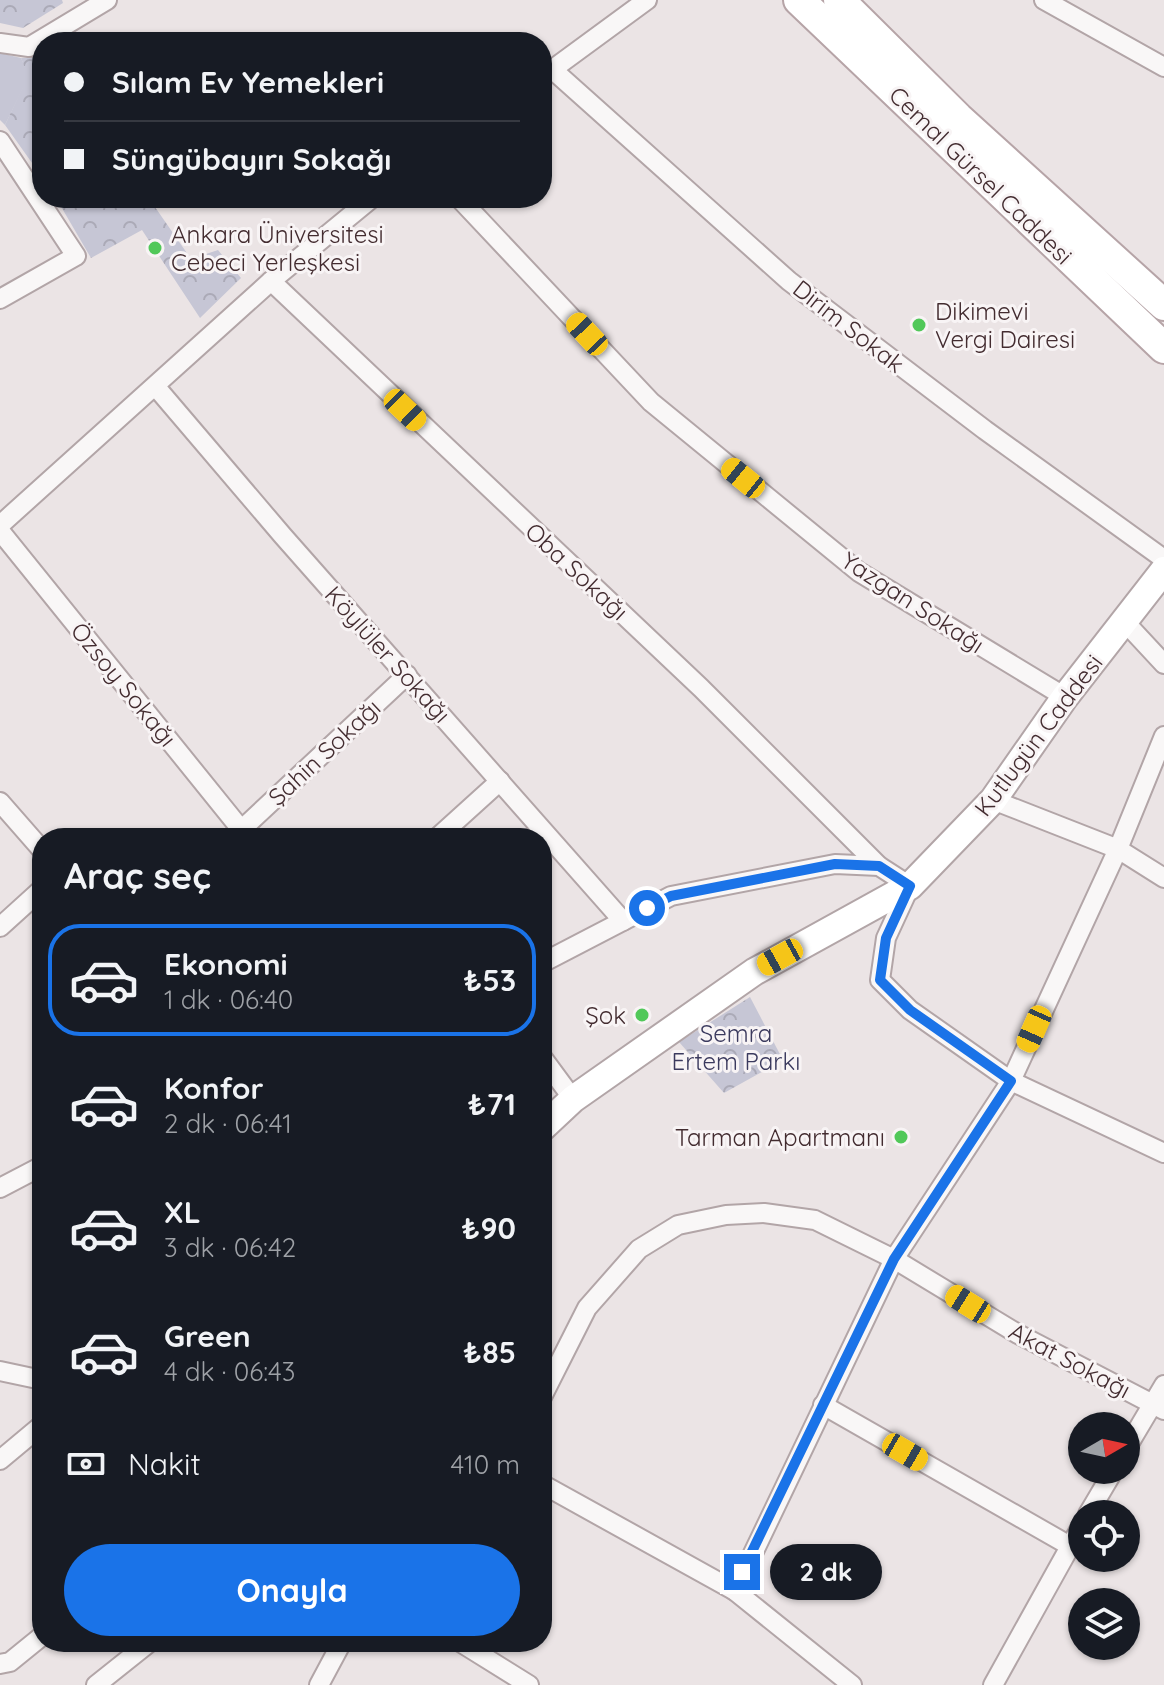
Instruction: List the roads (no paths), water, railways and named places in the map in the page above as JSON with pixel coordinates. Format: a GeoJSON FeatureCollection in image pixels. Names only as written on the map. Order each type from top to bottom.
{"type":"FeatureCollection","features":[{"type":"Feature","properties":{"kind":"main road","name":"Cemal Gürsel Caddesi"},"geometry":{"type":"LineString","coordinates":[[799,0],[1164,348]]}},
{"type":"Feature","properties":{"kind":"main road","name":"Cemal Gürsel Caddesi"},"geometry":{"type":"LineString","coordinates":[[839,0],[958,118],[1164,305]]}},
{"type":"Feature","properties":{"kind":"street"},"geometry":{"type":"LineString","coordinates":[[54,32],[107,0]]}},
{"type":"Feature","properties":{"kind":"street"},"geometry":{"type":"LineString","coordinates":[[552,69],[647,0]]}},
{"type":"Feature","properties":{"kind":"street"},"geometry":{"type":"LineString","coordinates":[[1044,0],[1164,67]]}},
{"type":"Feature","properties":{"kind":"street"},"geometry":{"type":"LineString","coordinates":[[0,43],[32,45]]}},
{"type":"Feature","properties":{"kind":"street","name":"Dirim Sokak"},"geometry":{"type":"LineString","coordinates":[[552,77],[789,281],[985,430],[1164,559]]}},
{"type":"Feature","properties":{"kind":"street"},"geometry":{"type":"LineString","coordinates":[[0,141],[32,189]]}},
{"type":"Feature","properties":{"kind":"street"},"geometry":{"type":"LineString","coordinates":[[0,299],[76,256],[44,208]]}},
{"type":"Feature","properties":{"kind":"street"},"geometry":{"type":"LineString","coordinates":[[0,528],[271,281],[360,208]]}},
{"type":"Feature","properties":{"kind":"street","name":"Yazgan Sokağı"},"geometry":{"type":"LineString","coordinates":[[468,208],[651,402],[859,572],[1065,697]]}},
{"type":"Feature","properties":{"kind":"street","name":"Oba Sokağı"},"geometry":{"type":"LineString","coordinates":[[271,281],[701,688],[879,866],[910,886]]}},
{"type":"Feature","properties":{"kind":"street","name":"Köylüler Sokağı"},"geometry":{"type":"LineString","coordinates":[[156,387],[541,828]]}},
{"type":"Feature","properties":{"kind":"street","name":"Özsoy Sokağı"},"geometry":{"type":"LineString","coordinates":[[0,528],[240,828]]}},
{"type":"Feature","properties":{"kind":"street","name":"Kutlugün Caddesi"},"geometry":{"type":"LineString","coordinates":[[552,1119],[573,1099],[754,972],[910,886],[993,800],[1065,697],[1164,570]]}},
{"type":"Feature","properties":{"kind":"street"},"geometry":{"type":"LineString","coordinates":[[1124,621],[1164,664]]}},
{"type":"Feature","properties":{"kind":"street","name":"Şahin Sokağı"},"geometry":{"type":"LineString","coordinates":[[251,828],[407,675]]}},
{"type":"Feature","properties":{"kind":"street"},"geometry":{"type":"LineString","coordinates":[[735,1591],[894,1259],[1011,1081],[1118,849],[1164,736]]}},
{"type":"Feature","properties":{"kind":"street"},"geometry":{"type":"LineString","coordinates":[[448,828],[500,781]]}},
{"type":"Feature","properties":{"kind":"street"},"geometry":{"type":"LineString","coordinates":[[993,800],[1118,849],[1164,878]]}},
{"type":"Feature","properties":{"kind":"street"},"geometry":{"type":"LineString","coordinates":[[0,802],[32,839]]}},
{"type":"Feature","properties":{"kind":"street","name":"Köylüler Sokağı"},"geometry":{"type":"LineString","coordinates":[[552,840],[623,921]]}},
{"type":"Feature","properties":{"kind":"street"},"geometry":{"type":"LineString","coordinates":[[552,958],[671,896],[835,864],[879,866]]}},
{"type":"Feature","properties":{"kind":"street"},"geometry":{"type":"LineString","coordinates":[[910,886],[886,938],[880,980],[910,1010],[1011,1081],[1164,1153]]}},
{"type":"Feature","properties":{"kind":"street"},"geometry":{"type":"LineString","coordinates":[[0,927],[32,898]]}},
{"type":"Feature","properties":{"kind":"street"},"geometry":{"type":"LineString","coordinates":[[552,1071],[573,1099]]}},
{"type":"Feature","properties":{"kind":"street"},"geometry":{"type":"LineString","coordinates":[[0,1188],[32,1171]]}},
{"type":"Feature","properties":{"kind":"street","name":"Akat Sokağı"},"geometry":{"type":"LineString","coordinates":[[552,1377],[587,1308],[639,1249],[678,1225],[726,1215],[764,1213],[815,1220],[894,1259],[1018,1334],[1158,1407]]}},
{"type":"Feature","properties":{"kind":"street"},"geometry":{"type":"LineString","coordinates":[[0,1371],[32,1378]]}},
{"type":"Feature","properties":{"kind":"street"},"geometry":{"type":"LineString","coordinates":[[1140,1431],[1158,1407],[1164,1385]]}},
{"type":"Feature","properties":{"kind":"street"},"geometry":{"type":"LineString","coordinates":[[823,1405],[1068,1545]]}},
{"type":"Feature","properties":{"kind":"street"},"geometry":{"type":"LineString","coordinates":[[0,1460],[32,1433]]}},
{"type":"Feature","properties":{"kind":"street"},"geometry":{"type":"LineString","coordinates":[[552,1490],[735,1591],[852,1685]]}},
{"type":"Feature","properties":{"kind":"street"},"geometry":{"type":"LineString","coordinates":[[993,1685],[1068,1550]]}},
{"type":"Feature","properties":{"kind":"street"},"geometry":{"type":"LineString","coordinates":[[0,1664],[10,1662],[32,1644]]}},
{"type":"Feature","properties":{"kind":"street"},"geometry":{"type":"LineString","coordinates":[[96,1685],[137,1652]]}},
{"type":"Feature","properties":{"kind":"street"},"geometry":{"type":"LineString","coordinates":[[319,1685],[337,1652]]}},
{"type":"Feature","properties":{"kind":"street"},"geometry":{"type":"LineString","coordinates":[[476,1652],[529,1685]]}},
{"type":"Feature","properties":{"kind":"place","name":"Ankara Üniversitesi Cebeci Yerleşkesi"},"geometry":{"type":"Point","coordinates":[155,248]}},
{"type":"Feature","properties":{"kind":"place","name":"Dikimevi Vergi Dairesi"},"geometry":{"type":"Point","coordinates":[919,325]}},
{"type":"Feature","properties":{"kind":"place","name":"Şok"},"geometry":{"type":"Point","coordinates":[642,1015]}},
{"type":"Feature","properties":{"kind":"place","name":"Tarman Apartmanı"},"geometry":{"type":"Point","coordinates":[901,1137]}},
{"type":"Feature","properties":{"kind":"park label","name":"Semra Ertem Parkı"},"geometry":{"type":"Point","coordinates":[736,1047]}}]}
